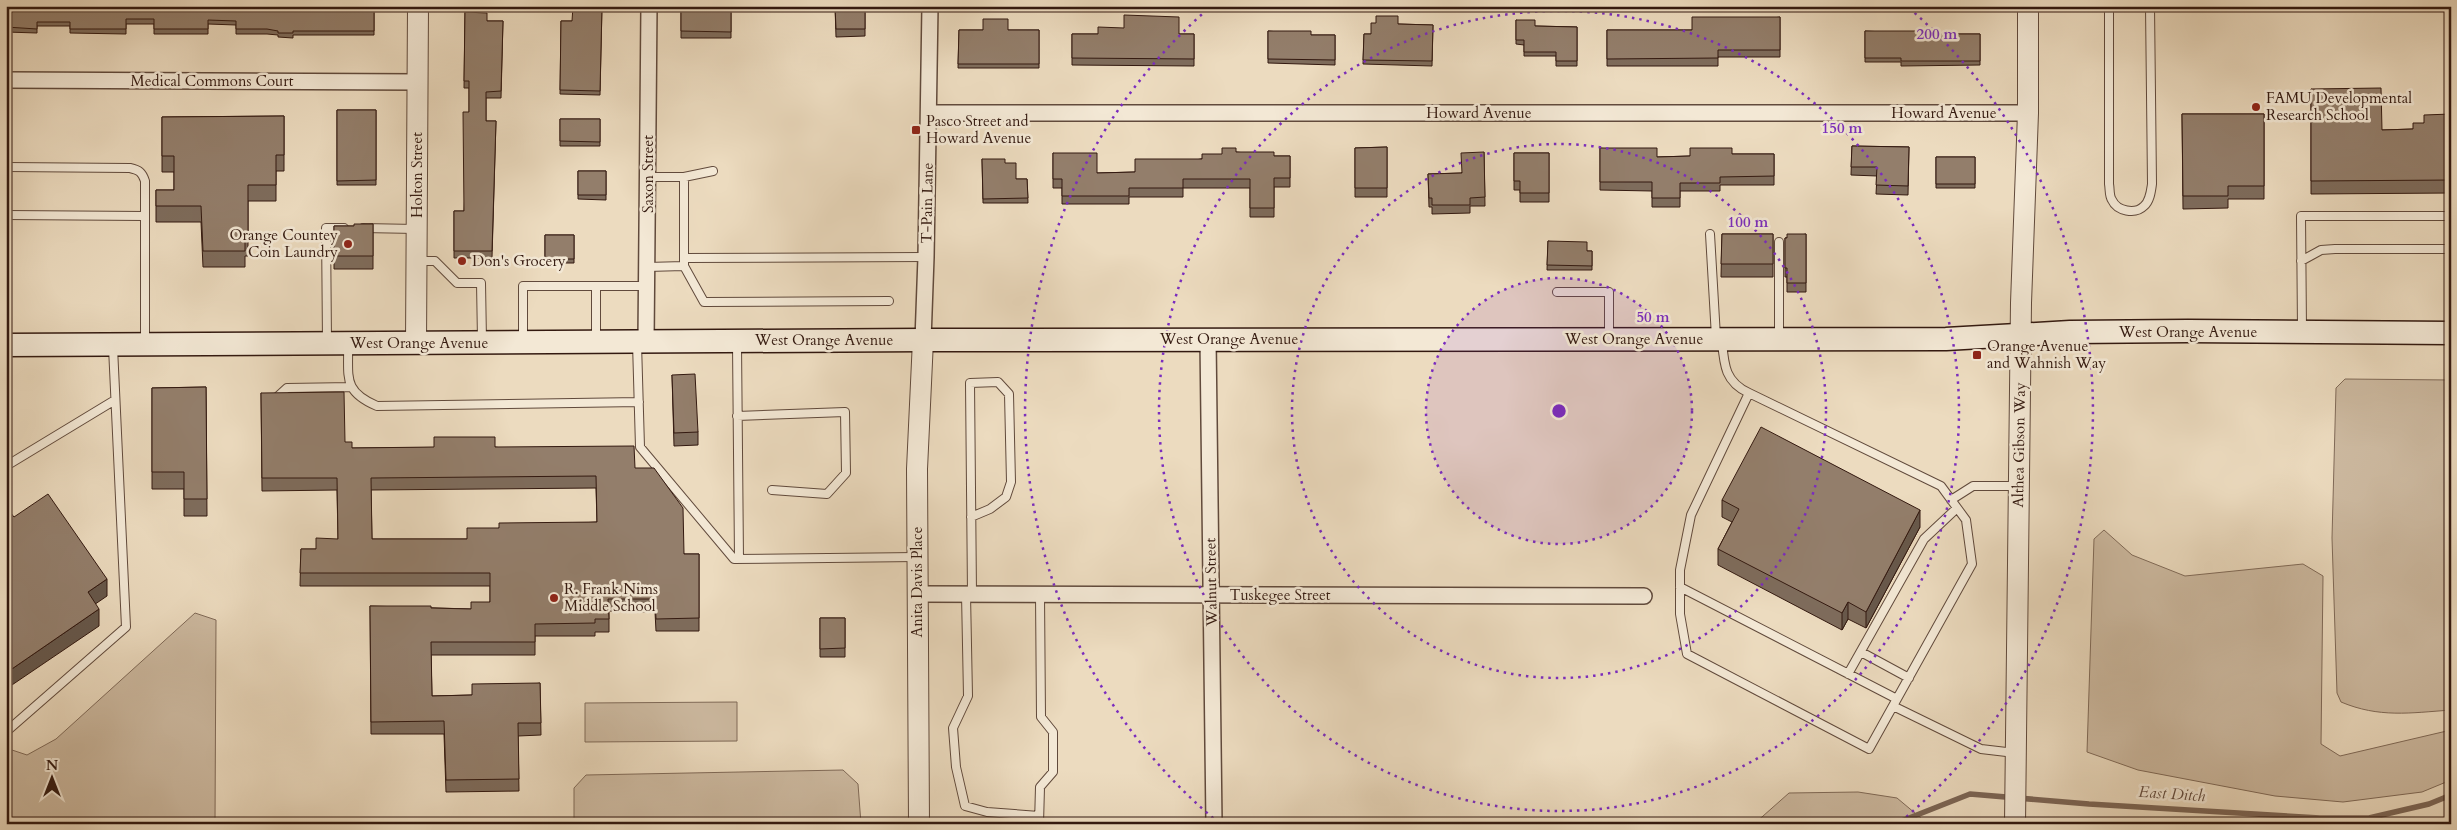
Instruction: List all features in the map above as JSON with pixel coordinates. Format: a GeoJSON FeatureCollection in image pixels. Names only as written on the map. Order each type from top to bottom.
{"type":"FeatureCollection","features":[{"type":"Feature","properties":{"kind":"main road","name":"West Orange Avenue"},"geometry":{"type":"LineString","coordinates":[[6,345],[1208,339],[1971,339],[2070,332],[2451,333]]}},
{"type":"Feature","properties":{"kind":"street","name":"Holton Street"},"geometry":{"type":"LineString","coordinates":[[416,343],[418,6]]}},
{"type":"Feature","properties":{"kind":"street","name":"Saxon Street"},"geometry":{"type":"LineString","coordinates":[[642,342],[647,286],[649,6]]}},
{"type":"Feature","properties":{"kind":"street","name":"T-Pain Lane"},"geometry":{"type":"LineString","coordinates":[[923,340],[930,6]]}},
{"type":"Feature","properties":{"kind":"street","name":"Althea Gibson Way"},"geometry":{"type":"LineString","coordinates":[[2015,818],[2021,336],[2028,113],[2028,6]]}},
{"type":"Feature","properties":{"kind":"street","name":"Medical Commons Court"},"geometry":{"type":"LineString","coordinates":[[6,80],[418,82]]}},
{"type":"Feature","properties":{"kind":"street","name":"Howard Avenue"},"geometry":{"type":"LineString","coordinates":[[929,113],[2028,113]]}},
{"type":"Feature","properties":{"kind":"street","name":"Walnut Street"},"geometry":{"type":"LineString","coordinates":[[1208,339],[1214,824]]}},
{"type":"Feature","properties":{"kind":"street","name":"Anita Davis Place"},"geometry":{"type":"LineString","coordinates":[[919,824],[916,557],[917,469],[923,340]]}},
{"type":"Feature","properties":{"kind":"street","name":"Tuskegee Street"},"geometry":{"type":"LineString","coordinates":[[917,594],[1644,596]]}},
{"type":"Feature","properties":{"kind":"lane"},"geometry":{"type":"LineString","coordinates":[[2109,6],[2109,184],[2111,200],[2118,208],[2126,211],[2135,211],[2143,207],[2149,198],[2152,184],[2150,6]]}},
{"type":"Feature","properties":{"kind":"lane"},"geometry":{"type":"LineString","coordinates":[[6,167],[130,168],[138,170],[146,181],[146,344]]}},
{"type":"Feature","properties":{"kind":"lane"},"geometry":{"type":"LineString","coordinates":[[648,177],[684,177],[713,172]]}},
{"type":"Feature","properties":{"kind":"lane"},"geometry":{"type":"LineString","coordinates":[[684,177],[684,266],[704,302],[889,301]]}},
{"type":"Feature","properties":{"kind":"lane"},"geometry":{"type":"LineString","coordinates":[[6,215],[146,216]]}},
{"type":"Feature","properties":{"kind":"lane"},"geometry":{"type":"LineString","coordinates":[[2302,332],[2301,216],[2451,216]]}},
{"type":"Feature","properties":{"kind":"lane"},"geometry":{"type":"LineString","coordinates":[[416,229],[326,228],[337,343],[353,392],[376,406],[639,402]]}},
{"type":"Feature","properties":{"kind":"lane"},"geometry":{"type":"LineString","coordinates":[[1710,234],[1719,339],[1725,368],[1738,388],[1749,393],[1941,486],[1966,520],[1972,564],[1869,748],[1687,654],[1680,614],[1680,570],[1691,515],[1749,393]]}},
{"type":"Feature","properties":{"kind":"lane"},"geometry":{"type":"LineString","coordinates":[[1779,242],[1779,339]]}},
{"type":"Feature","properties":{"kind":"lane"},"geometry":{"type":"LineString","coordinates":[[2301,261],[2321,250],[2328,249],[2451,248]]}},
{"type":"Feature","properties":{"kind":"lane"},"geometry":{"type":"LineString","coordinates":[[684,258],[926,257]]}},
{"type":"Feature","properties":{"kind":"lane"},"geometry":{"type":"LineString","coordinates":[[416,261],[434,261],[457,283],[482,283],[482,343]]}},
{"type":"Feature","properties":{"kind":"lane"},"geometry":{"type":"LineString","coordinates":[[647,267],[684,266]]}},
{"type":"Feature","properties":{"kind":"lane"},"geometry":{"type":"LineString","coordinates":[[523,342],[523,286],[647,286]]}},
{"type":"Feature","properties":{"kind":"lane"},"geometry":{"type":"LineString","coordinates":[[596,286],[596,342]]}},
{"type":"Feature","properties":{"kind":"lane"},"geometry":{"type":"LineString","coordinates":[[1557,292],[1609,292],[1609,339]]}},
{"type":"Feature","properties":{"kind":"lane"},"geometry":{"type":"LineString","coordinates":[[737,341],[739,559]]}},
{"type":"Feature","properties":{"kind":"lane"},"geometry":{"type":"LineString","coordinates":[[642,342],[639,402],[640,447],[734,559],[916,557]]}},
{"type":"Feature","properties":{"kind":"lane"},"geometry":{"type":"LineString","coordinates":[[7,731],[126,627],[113,345]]}},
{"type":"Feature","properties":{"kind":"lane"},"geometry":{"type":"LineString","coordinates":[[971,517],[990,508],[1006,497],[1011,482],[1009,394],[998,382],[970,383],[971,517],[968,696],[954,728],[956,768],[965,806],[986,812],[1039,820],[1040,787],[1053,772],[1054,732],[1041,717],[1040,595]]}},
{"type":"Feature","properties":{"kind":"lane"},"geometry":{"type":"LineString","coordinates":[[274,400],[287,388],[351,387]]}},
{"type":"Feature","properties":{"kind":"lane"},"geometry":{"type":"LineString","coordinates":[[6,466],[115,400]]}},
{"type":"Feature","properties":{"kind":"lane"},"geometry":{"type":"LineString","coordinates":[[738,416],[845,412],[846,473],[827,494],[772,490]]}},
{"type":"Feature","properties":{"kind":"lane"},"geometry":{"type":"LineString","coordinates":[[1951,500],[1973,486],[2019,486]]}},
{"type":"Feature","properties":{"kind":"lane"},"geometry":{"type":"LineString","coordinates":[[1848,674],[1924,539],[1957,508]]}},
{"type":"Feature","properties":{"kind":"lane"},"geometry":{"type":"LineString","coordinates":[[1680,587],[1848,674],[1980,749],[2015,753]]}},
{"type":"Feature","properties":{"kind":"lane"},"geometry":{"type":"LineString","coordinates":[[1861,652],[1909,678]]}},
{"type":"Feature","properties":{"kind":"shaded area"},"geometry":{"type":"Polygon","coordinates":[[[2345,379],[2451,380],[2451,710],[2395,713],[2368,710],[2341,702],[2337,693],[2332,538],[2336,388],[2345,379]]]}},
{"type":"Feature","properties":{"kind":"shaded area"},"geometry":{"type":"Polygon","coordinates":[[[2104,530],[2132,555],[2185,576],[2303,564],[2323,576],[2321,744],[2340,756],[2451,730],[2451,780],[2422,792],[2343,802],[2275,796],[2138,770],[2087,752],[2094,539],[2104,530]]]}},
{"type":"Feature","properties":{"kind":"shaded area"},"geometry":{"type":"Polygon","coordinates":[[[195,613],[216,620],[215,824],[6,824],[6,748],[27,755],[56,739],[195,613]]]}},
{"type":"Feature","properties":{"kind":"shaded area"},"geometry":{"type":"Polygon","coordinates":[[[737,702],[737,741],[585,742],[585,703],[737,702]]]}},
{"type":"Feature","properties":{"kind":"shaded area"},"geometry":{"type":"Polygon","coordinates":[[[843,770],[858,784],[861,824],[574,824],[574,788],[586,775],[843,770]]]}},
{"type":"Feature","properties":{"kind":"shaded area"},"geometry":{"type":"Polygon","coordinates":[[[1858,792],[1897,798],[1928,824],[1754,824],[1789,793],[1858,792]]]}},
{"type":"Feature","properties":{"kind":"building"},"geometry":{"type":"Polygon","coordinates":[[[6,6],[374,6],[374,31],[293,31],[293,33],[278,33],[278,31],[267,29],[236,29],[236,21],[208,20],[208,29],[154,29],[154,19],[126,19],[126,29],[70,29],[70,22],[37,22],[37,29],[6,27],[6,6]]]}},
{"type":"Feature","properties":{"kind":"building"},"geometry":{"type":"Polygon","coordinates":[[[573,6],[602,6],[600,91],[560,90],[561,21],[572,21],[573,6]]]}},
{"type":"Feature","properties":{"kind":"building"},"geometry":{"type":"Polygon","coordinates":[[[681,6],[731,7],[731,32],[681,31],[681,6]]]}},
{"type":"Feature","properties":{"kind":"building"},"geometry":{"type":"Polygon","coordinates":[[[835,6],[865,6],[865,29],[836,29],[835,6]]]}},
{"type":"Feature","properties":{"kind":"building"},"geometry":{"type":"Polygon","coordinates":[[[465,12],[487,13],[487,21],[503,21],[501,91],[486,92],[486,121],[496,121],[492,251],[454,251],[454,211],[464,211],[463,112],[469,112],[469,81],[464,81],[465,12]]]}},
{"type":"Feature","properties":{"kind":"building"},"geometry":{"type":"Polygon","coordinates":[[[1124,15],[1179,17],[1179,34],[1194,34],[1194,59],[1072,58],[1072,34],[1098,34],[1098,27],[1124,28],[1124,15]]]}},
{"type":"Feature","properties":{"kind":"building"},"geometry":{"type":"Polygon","coordinates":[[[1376,16],[1398,16],[1398,24],[1433,25],[1432,61],[1363,60],[1364,34],[1371,34],[1371,23],[1376,23],[1376,16]]]}},
{"type":"Feature","properties":{"kind":"building"},"geometry":{"type":"Polygon","coordinates":[[[1692,17],[1780,17],[1780,50],[1718,50],[1718,58],[1607,59],[1607,30],[1692,30],[1692,17]]]}},
{"type":"Feature","properties":{"kind":"building"},"geometry":{"type":"Polygon","coordinates":[[[983,19],[1008,19],[1008,30],[1039,30],[1039,64],[958,64],[959,30],[983,30],[983,19]]]}},
{"type":"Feature","properties":{"kind":"building"},"geometry":{"type":"Polygon","coordinates":[[[1516,20],[1535,20],[1535,26],[1577,27],[1577,61],[1556,61],[1556,52],[1524,52],[1524,40],[1516,40],[1516,20]]]}},
{"type":"Feature","properties":{"kind":"building"},"geometry":{"type":"Polygon","coordinates":[[[1268,31],[1311,31],[1311,35],[1335,35],[1335,60],[1268,59],[1268,31]]]}},
{"type":"Feature","properties":{"kind":"building"},"geometry":{"type":"Polygon","coordinates":[[[1865,31],[1923,31],[1923,34],[1980,34],[1980,61],[1901,61],[1901,58],[1865,58],[1865,31]]]}},
{"type":"Feature","properties":{"kind":"building"},"geometry":{"type":"Polygon","coordinates":[[[2381,88],[2382,130],[2413,129],[2413,123],[2424,123],[2424,115],[2451,114],[2451,180],[2311,181],[2311,89],[2381,88]]]}},
{"type":"Feature","properties":{"kind":"building"},"geometry":{"type":"Polygon","coordinates":[[[337,110],[376,110],[376,180],[337,181],[337,110]]]}},
{"type":"Feature","properties":{"kind":"building"},"geometry":{"type":"Polygon","coordinates":[[[2182,114],[2264,114],[2264,186],[2228,186],[2228,196],[2183,196],[2182,114]]]}},
{"type":"Feature","properties":{"kind":"building"},"geometry":{"type":"Polygon","coordinates":[[[284,116],[284,155],[276,155],[276,185],[248,185],[248,240],[245,240],[245,251],[203,251],[201,206],[156,206],[156,190],[174,190],[174,156],[162,156],[162,117],[284,116]]]}},
{"type":"Feature","properties":{"kind":"building"},"geometry":{"type":"Polygon","coordinates":[[[560,119],[600,119],[600,142],[560,141],[560,119]]]}},
{"type":"Feature","properties":{"kind":"building"},"geometry":{"type":"Polygon","coordinates":[[[1852,146],[1909,147],[1908,186],[1876,185],[1877,167],[1851,167],[1852,146]]]}},
{"type":"Feature","properties":{"kind":"building"},"geometry":{"type":"Polygon","coordinates":[[[1387,147],[1387,188],[1355,188],[1355,148],[1387,147]]]}},
{"type":"Feature","properties":{"kind":"building"},"geometry":{"type":"Polygon","coordinates":[[[1222,148],[1236,148],[1236,152],[1274,152],[1274,156],[1290,156],[1290,178],[1274,178],[1274,208],[1250,208],[1250,179],[1183,179],[1183,188],[1129,188],[1129,196],[1062,196],[1062,179],[1053,179],[1053,153],[1097,153],[1097,173],[1135,172],[1135,159],[1202,159],[1202,154],[1222,154],[1222,148]]]}},
{"type":"Feature","properties":{"kind":"building"},"geometry":{"type":"Polygon","coordinates":[[[1600,148],[1657,148],[1657,157],[1690,156],[1690,148],[1732,148],[1732,154],[1774,154],[1774,176],[1720,177],[1720,183],[1680,183],[1680,198],[1652,198],[1652,182],[1600,182],[1600,148]]]}},
{"type":"Feature","properties":{"kind":"building"},"geometry":{"type":"Polygon","coordinates":[[[1484,152],[1485,197],[1470,198],[1470,205],[1432,205],[1432,198],[1429,198],[1428,174],[1462,173],[1461,153],[1484,152]]]}},
{"type":"Feature","properties":{"kind":"building"},"geometry":{"type":"Polygon","coordinates":[[[1514,153],[1549,153],[1549,193],[1520,193],[1520,181],[1514,181],[1514,153]]]}},
{"type":"Feature","properties":{"kind":"building"},"geometry":{"type":"Polygon","coordinates":[[[1936,157],[1975,157],[1975,184],[1936,184],[1936,157]]]}},
{"type":"Feature","properties":{"kind":"building"},"geometry":{"type":"Polygon","coordinates":[[[982,159],[1005,159],[1005,163],[1016,163],[1016,179],[1027,179],[1028,198],[983,199],[982,159]]]}},
{"type":"Feature","properties":{"kind":"building"},"geometry":{"type":"Polygon","coordinates":[[[578,171],[606,171],[606,195],[578,195],[578,171]]]}},
{"type":"Feature","properties":{"kind":"building"},"geometry":{"type":"Polygon","coordinates":[[[354,224],[373,224],[373,256],[334,256],[334,226],[354,226],[354,224]]]}},
{"type":"Feature","properties":{"kind":"building"},"geometry":{"type":"Polygon","coordinates":[[[1722,234],[1773,234],[1773,264],[1721,264],[1722,234]]]}},
{"type":"Feature","properties":{"kind":"building"},"geometry":{"type":"Polygon","coordinates":[[[1787,234],[1806,234],[1806,283],[1787,283],[1785,238],[1787,238],[1787,234]]]}},
{"type":"Feature","properties":{"kind":"building"},"geometry":{"type":"Polygon","coordinates":[[[545,235],[574,235],[574,259],[545,259],[545,235]]]}},
{"type":"Feature","properties":{"kind":"building"},"geometry":{"type":"Polygon","coordinates":[[[1548,241],[1587,242],[1587,251],[1592,251],[1592,266],[1547,265],[1548,241]]]}},
{"type":"Feature","properties":{"kind":"building"},"geometry":{"type":"Polygon","coordinates":[[[695,374],[698,432],[674,433],[672,375],[695,374]]]}},
{"type":"Feature","properties":{"kind":"building"},"geometry":{"type":"Polygon","coordinates":[[[206,387],[207,499],[184,499],[184,472],[152,472],[152,388],[206,387]]]}},
{"type":"Feature","properties":{"kind":"building"},"geometry":{"type":"Polygon","coordinates":[[[344,392],[345,442],[352,442],[352,448],[434,447],[434,437],[495,437],[495,447],[634,446],[635,468],[654,468],[683,508],[684,554],[699,554],[699,618],[656,619],[655,599],[608,599],[609,619],[595,619],[595,623],[535,624],[535,642],[431,642],[432,696],[472,695],[472,684],[540,683],[541,723],[518,723],[519,779],[446,780],[444,721],[371,722],[370,606],[431,606],[431,608],[471,609],[471,602],[490,602],[490,573],[300,573],[301,549],[316,549],[316,538],[338,539],[337,478],[262,478],[261,393],[344,392]],[[596,476],[371,478],[372,539],[467,539],[467,528],[499,528],[499,523],[597,522],[596,476]]]}},
{"type":"Feature","properties":{"kind":"building"},"geometry":{"type":"Polygon","coordinates":[[[1761,427],[1920,510],[1866,612],[1848,602],[1842,613],[1718,549],[1739,509],[1722,500],[1761,427]]]}},
{"type":"Feature","properties":{"kind":"building"},"geometry":{"type":"Polygon","coordinates":[[[48,494],[107,579],[88,592],[99,609],[6,673],[6,507],[14,517],[48,494]]]}},
{"type":"Feature","properties":{"kind":"building"},"geometry":{"type":"Polygon","coordinates":[[[820,618],[845,618],[845,648],[820,649],[820,618]]]}},
{"type":"Feature","properties":{"kind":"waterway","name":"East Ditch"},"geometry":{"type":"LineString","coordinates":[[1894,824],[1970,794],[2089,804],[2320,818],[2369,818],[2429,804],[2451,795]]}},
{"type":"Feature","properties":{"kind":"place","name":"FAMU Developmental Research School"},"geometry":{"type":"Point","coordinates":[2256,107]}},
{"type":"Feature","properties":{"kind":"place","name":"Pasco Street and Howard Avenue"},"geometry":{"type":"Point","coordinates":[916,130]}},
{"type":"Feature","properties":{"kind":"place","name":"Orange Countey Coin Laundry"},"geometry":{"type":"Point","coordinates":[348,244]}},
{"type":"Feature","properties":{"kind":"place","name":"Don's Grocery"},"geometry":{"type":"Point","coordinates":[462,261]}},
{"type":"Feature","properties":{"kind":"place","name":"Orange Avenue and Wahnish Way"},"geometry":{"type":"Point","coordinates":[1977,355]}},
{"type":"Feature","properties":{"kind":"place","name":"R. Frank Nims Middle School"},"geometry":{"type":"Point","coordinates":[554,598]}}]}
